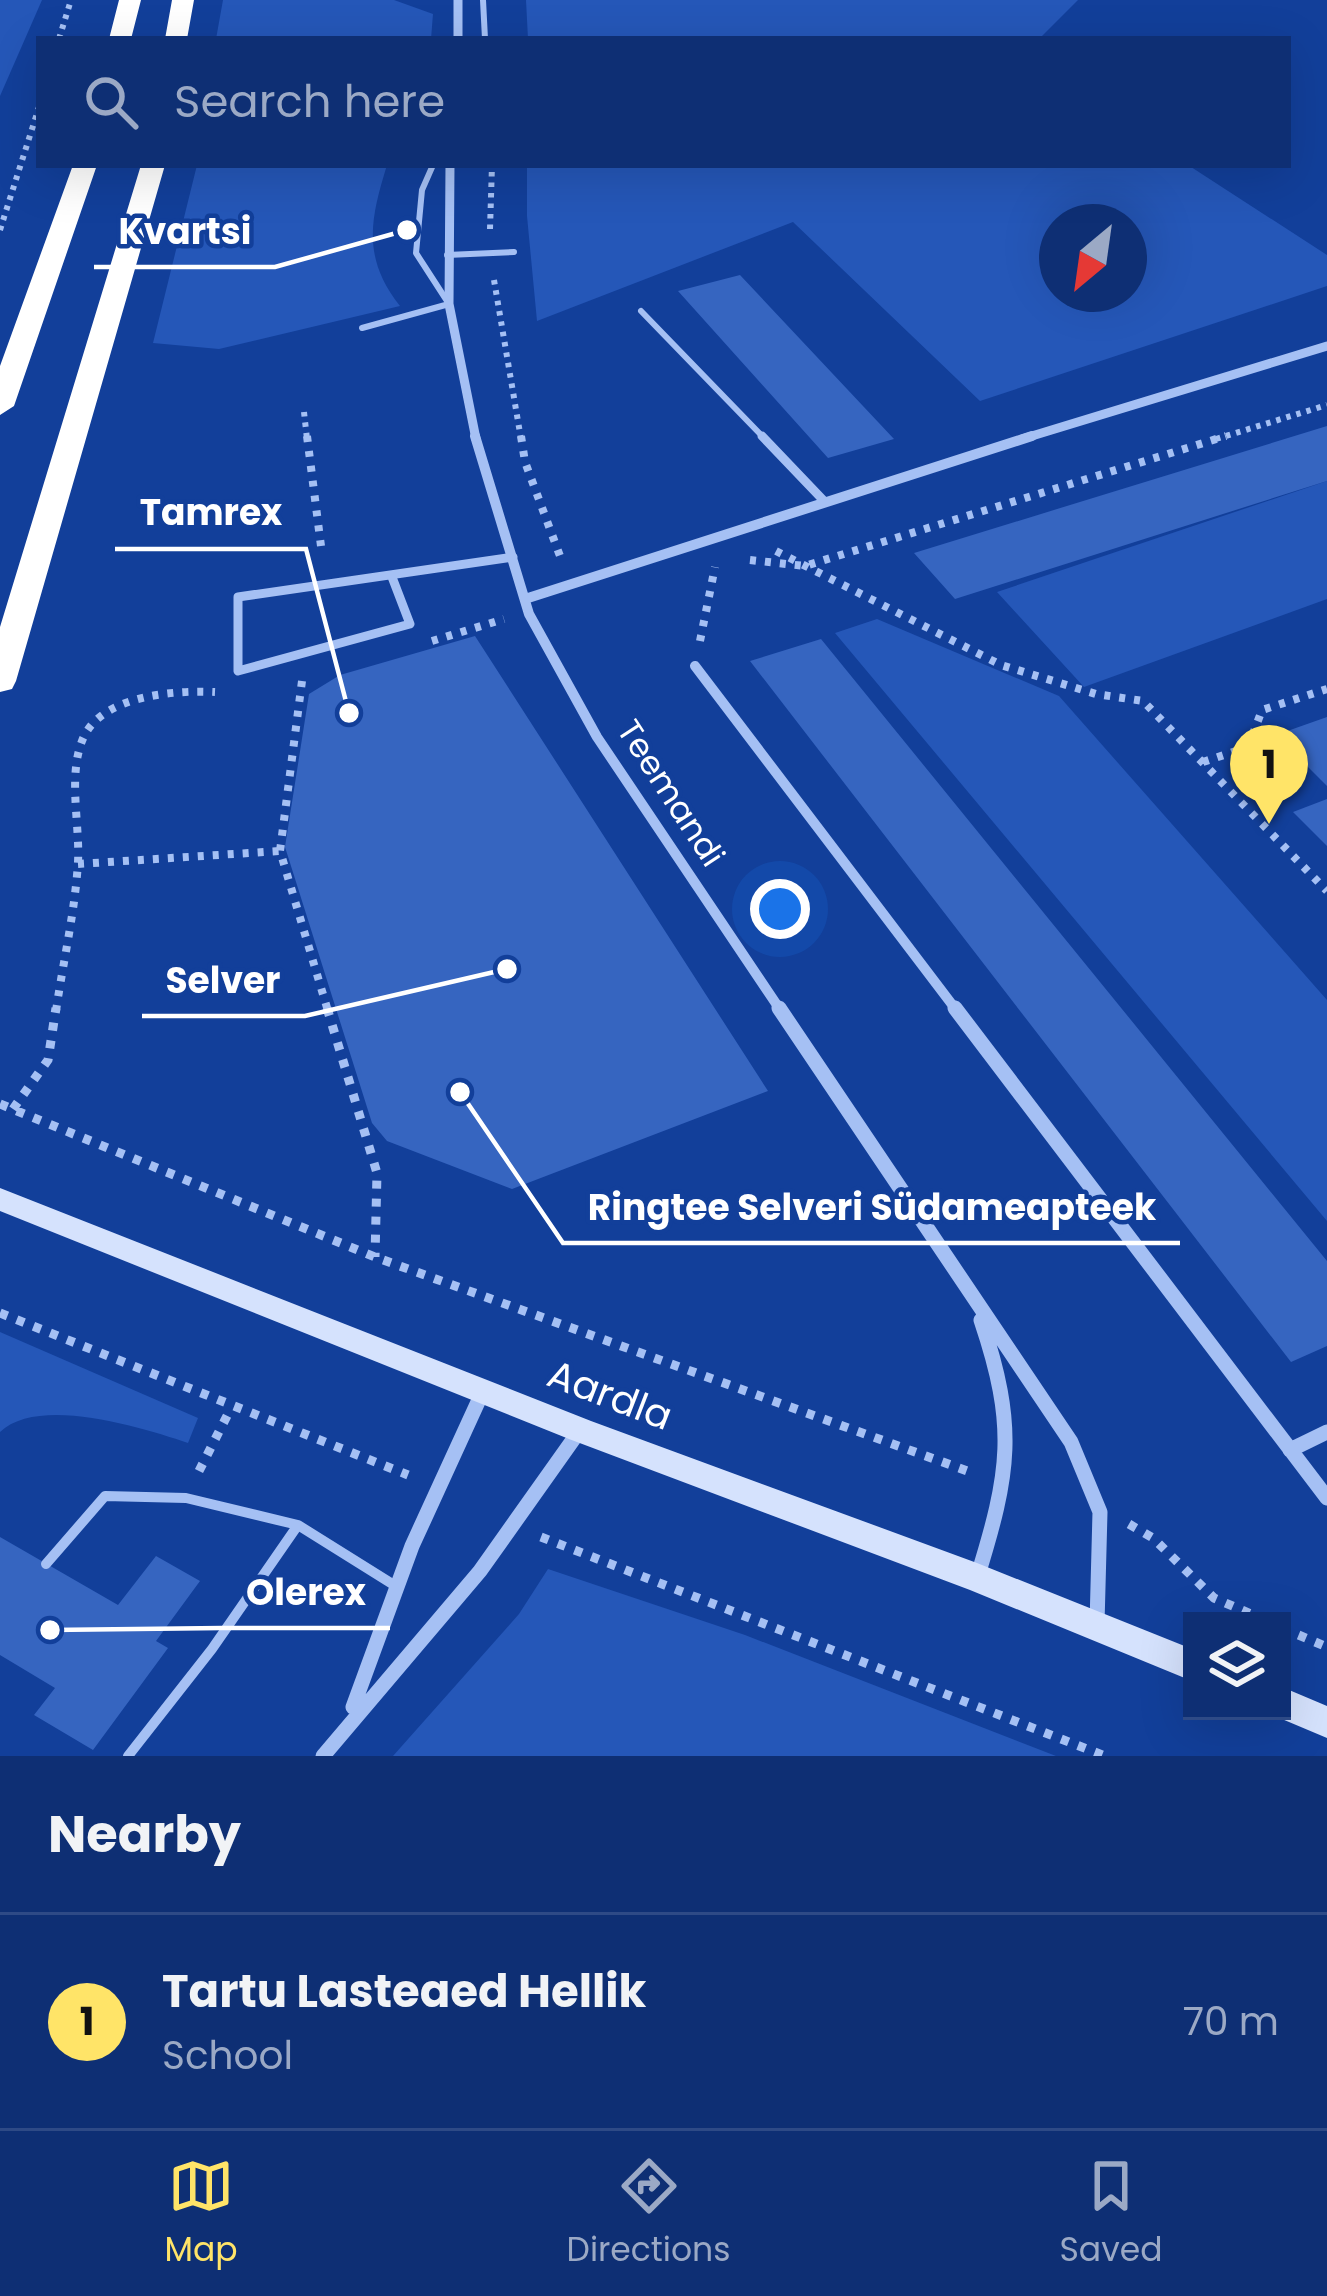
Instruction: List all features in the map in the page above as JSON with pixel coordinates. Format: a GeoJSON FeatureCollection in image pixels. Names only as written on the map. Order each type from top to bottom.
{"type":"FeatureCollection","features":[{"type":"Feature","properties":{"kind":"highway"},"geometry":{"type":"LineString","coordinates":[[104,36],[105,0]]}},
{"type":"Feature","properties":{"kind":"highway"},"geometry":{"type":"LineString","coordinates":[[121,36],[130,0]]}},
{"type":"Feature","properties":{"kind":"highway"},"geometry":{"type":"LineString","coordinates":[[177,36],[183,0]]}},
{"type":"Feature","properties":{"kind":"highway"},"geometry":{"type":"LineString","coordinates":[[0,406],[84,168]]}},
{"type":"Feature","properties":{"kind":"highway"},"geometry":{"type":"LineString","coordinates":[[0,681],[152,168]]}},
{"type":"Feature","properties":{"kind":"street"},"geometry":{"type":"LineString","coordinates":[[458,0],[458,36]]}},
{"type":"Feature","properties":{"kind":"street","name":"Teemandi"},"geometry":{"type":"LineString","coordinates":[[450,168],[449,304],[468,408],[525,599],[597,737],[976,1307],[1059,1422],[1100,1512],[1097,1625]]}},
{"type":"Feature","properties":{"kind":"street"},"geometry":{"type":"LineString","coordinates":[[525,599],[1327,346]]}},
{"type":"Feature","properties":{"kind":"street"},"geometry":{"type":"LineString","coordinates":[[694,666],[1327,1498]]}},
{"type":"Feature","properties":{"kind":"street","name":"Aardla"},"geometry":{"type":"LineString","coordinates":[[0,1199],[580,1430],[977,1578],[1183,1661]]}},
{"type":"Feature","properties":{"kind":"street","name":"Teemandi"},"geometry":{"type":"LineString","coordinates":[[976,1307],[1005,1384],[1011,1422],[1006,1484],[977,1578]]}},
{"type":"Feature","properties":{"kind":"street"},"geometry":{"type":"LineString","coordinates":[[351,1714],[394,1585],[483,1391]]}},
{"type":"Feature","properties":{"kind":"street"},"geometry":{"type":"LineString","coordinates":[[322,1756],[351,1714],[440,1620],[516,1527],[580,1430]]}},
{"type":"Feature","properties":{"kind":"street"},"geometry":{"type":"LineString","coordinates":[[1291,1450],[1327,1432]]}},
{"type":"Feature","properties":{"kind":"street"},"geometry":{"type":"LineString","coordinates":[[1291,1707],[1327,1722]]}},
{"type":"Feature","properties":{"kind":"lane"},"geometry":{"type":"LineString","coordinates":[[483,0],[485,36]]}},
{"type":"Feature","properties":{"kind":"lane"},"geometry":{"type":"LineString","coordinates":[[362,328],[449,304],[416,254],[422,190],[432,168]]}},
{"type":"Feature","properties":{"kind":"lane"},"geometry":{"type":"LineString","coordinates":[[447,255],[514,252]]}},
{"type":"Feature","properties":{"kind":"lane"},"geometry":{"type":"LineString","coordinates":[[641,311],[825,502]]}},
{"type":"Feature","properties":{"kind":"lane"},"geometry":{"type":"LineString","coordinates":[[392,578],[410,624],[238,671],[238,597],[513,557]]}},
{"type":"Feature","properties":{"kind":"lane"},"geometry":{"type":"LineString","coordinates":[[46,1564],[105,1496],[186,1498],[298,1525],[394,1585]]}},
{"type":"Feature","properties":{"kind":"lane"},"geometry":{"type":"LineString","coordinates":[[128,1756],[212,1648],[298,1525]]}},
{"type":"Feature","properties":{"kind":"path"},"geometry":{"type":"LineString","coordinates":[[60,36],[71,0]]}},
{"type":"Feature","properties":{"kind":"path"},"geometry":{"type":"LineString","coordinates":[[0,230],[36,116]]}},
{"type":"Feature","properties":{"kind":"path"},"geometry":{"type":"LineString","coordinates":[[492,168],[490,255],[525,462],[571,585]]}},
{"type":"Feature","properties":{"kind":"path"},"geometry":{"type":"LineString","coordinates":[[304,412],[324,566],[317,586]]}},
{"type":"Feature","properties":{"kind":"path"},"geometry":{"type":"LineString","coordinates":[[738,530],[1022,672],[1094,698],[1143,701],[1327,891]]}},
{"type":"Feature","properties":{"kind":"path"},"geometry":{"type":"LineString","coordinates":[[694,666],[721,536]]}},
{"type":"Feature","properties":{"kind":"path"},"geometry":{"type":"LineString","coordinates":[[310,651],[301,685],[280,851],[377,1174],[374,1257]]}},
{"type":"Feature","properties":{"kind":"path"},"geometry":{"type":"LineString","coordinates":[[1203,762],[1248,747],[1262,710],[1327,689]]}},
{"type":"Feature","properties":{"kind":"path"},"geometry":{"type":"LineString","coordinates":[[13,1109],[48,1060],[78,864],[280,851]]}},
{"type":"Feature","properties":{"kind":"path"},"geometry":{"type":"LineString","coordinates":[[0,1104],[374,1257],[1006,1484]]}},
{"type":"Feature","properties":{"kind":"path"},"geometry":{"type":"LineString","coordinates":[[0,1312],[231,1408],[436,1485]]}},
{"type":"Feature","properties":{"kind":"path"},"geometry":{"type":"LineString","coordinates":[[186,1498],[231,1408]]}},
{"type":"Feature","properties":{"kind":"path"},"geometry":{"type":"LineString","coordinates":[[1100,1512],[1154,1533],[1173,1562],[1214,1598],[1246,1612]]}},
{"type":"Feature","properties":{"kind":"path"},"geometry":{"type":"LineString","coordinates":[[516,1527],[1105,1756]]}},
{"type":"Feature","properties":{"kind":"path"},"geometry":{"type":"LineString","coordinates":[[1291,1632],[1327,1647]]}},
{"type":"Feature","properties":{"kind":"shaded area"},"geometry":{"type":"Polygon","coordinates":[[[0,0],[42,0],[0,96],[0,0]]]}},
{"type":"Feature","properties":{"kind":"shaded area"},"geometry":{"type":"Polygon","coordinates":[[[223,0],[394,0],[433,14],[431,36],[217,36],[223,0]]]}},
{"type":"Feature","properties":{"kind":"shaded area"},"geometry":{"type":"Polygon","coordinates":[[[526,0],[1078,0],[1042,36],[528,36],[526,0]]]}},
{"type":"Feature","properties":{"kind":"shaded area"},"geometry":{"type":"Polygon","coordinates":[[[196,168],[386,168],[373,238],[380,271],[400,306],[219,349],[153,343],[196,168]]]}},
{"type":"Feature","properties":{"kind":"shaded area"},"geometry":{"type":"Polygon","coordinates":[[[527,168],[1193,168],[1327,255],[1327,286],[980,401],[793,222],[537,321],[527,168]]]}},
{"type":"Feature","properties":{"kind":"shaded area"},"geometry":{"type":"Polygon","coordinates":[[[1327,481],[1327,599],[1084,687],[997,592],[1327,481]]]}},
{"type":"Feature","properties":{"kind":"shaded area"},"geometry":{"type":"Polygon","coordinates":[[[877,619],[1059,696],[1327,1000],[1327,1221],[835,633],[877,619]]]}},
{"type":"Feature","properties":{"kind":"shaded area"},"geometry":{"type":"Polygon","coordinates":[[[0,1332],[198,1418],[188,1443],[119,1423],[65,1415],[17,1421],[0,1432],[0,1332]]]}},
{"type":"Feature","properties":{"kind":"shaded area"},"geometry":{"type":"Polygon","coordinates":[[[548,1569],[745,1635],[1056,1756],[393,1756],[519,1614],[548,1569]]]}},
{"type":"Feature","properties":{"kind":"building"},"geometry":{"type":"Polygon","coordinates":[[[740,275],[894,439],[828,458],[678,291],[740,275]]]}},
{"type":"Feature","properties":{"kind":"building"},"geometry":{"type":"Polygon","coordinates":[[[1327,426],[1327,481],[955,599],[914,553],[1327,426]]]}},
{"type":"Feature","properties":{"kind":"building"},"geometry":{"type":"Polygon","coordinates":[[[475,636],[768,1091],[512,1189],[387,1141],[372,1123],[285,847],[309,694],[340,675],[475,636]]]}},
{"type":"Feature","properties":{"kind":"building"},"geometry":{"type":"Polygon","coordinates":[[[821,639],[1327,1261],[1327,1346],[1291,1362],[750,661],[821,639]]]}},
{"type":"Feature","properties":{"kind":"building"},"geometry":{"type":"Polygon","coordinates":[[[1327,717],[1327,786],[1276,735],[1327,717]]]}},
{"type":"Feature","properties":{"kind":"building"},"geometry":{"type":"Polygon","coordinates":[[[1327,799],[1327,846],[1293,812],[1327,799]]]}},
{"type":"Feature","properties":{"kind":"building"},"geometry":{"type":"Polygon","coordinates":[[[0,1537],[118,1605],[156,1556],[200,1581],[156,1641],[168,1648],[93,1750],[34,1715],[55,1688],[0,1655],[0,1537]]]}},
{"type":"Feature","properties":{"kind":"place","name":"Kvartsi"},"geometry":{"type":"Point","coordinates":[407,230]}},
{"type":"Feature","properties":{"kind":"place","name":"Tamrex"},"geometry":{"type":"Point","coordinates":[349,713]}},
{"type":"Feature","properties":{"kind":"place","name":"Tartu Lasteaed Hellik"},"geometry":{"type":"Point","coordinates":[1269,824]}},
{"type":"Feature","properties":{"kind":"place","name":"Selver"},"geometry":{"type":"Point","coordinates":[507,969]}},
{"type":"Feature","properties":{"kind":"place","name":"Ringtee Selveri Südameapteek"},"geometry":{"type":"Point","coordinates":[460,1092]}},
{"type":"Feature","properties":{"kind":"place","name":"Olerex"},"geometry":{"type":"Point","coordinates":[50,1630]}}]}
